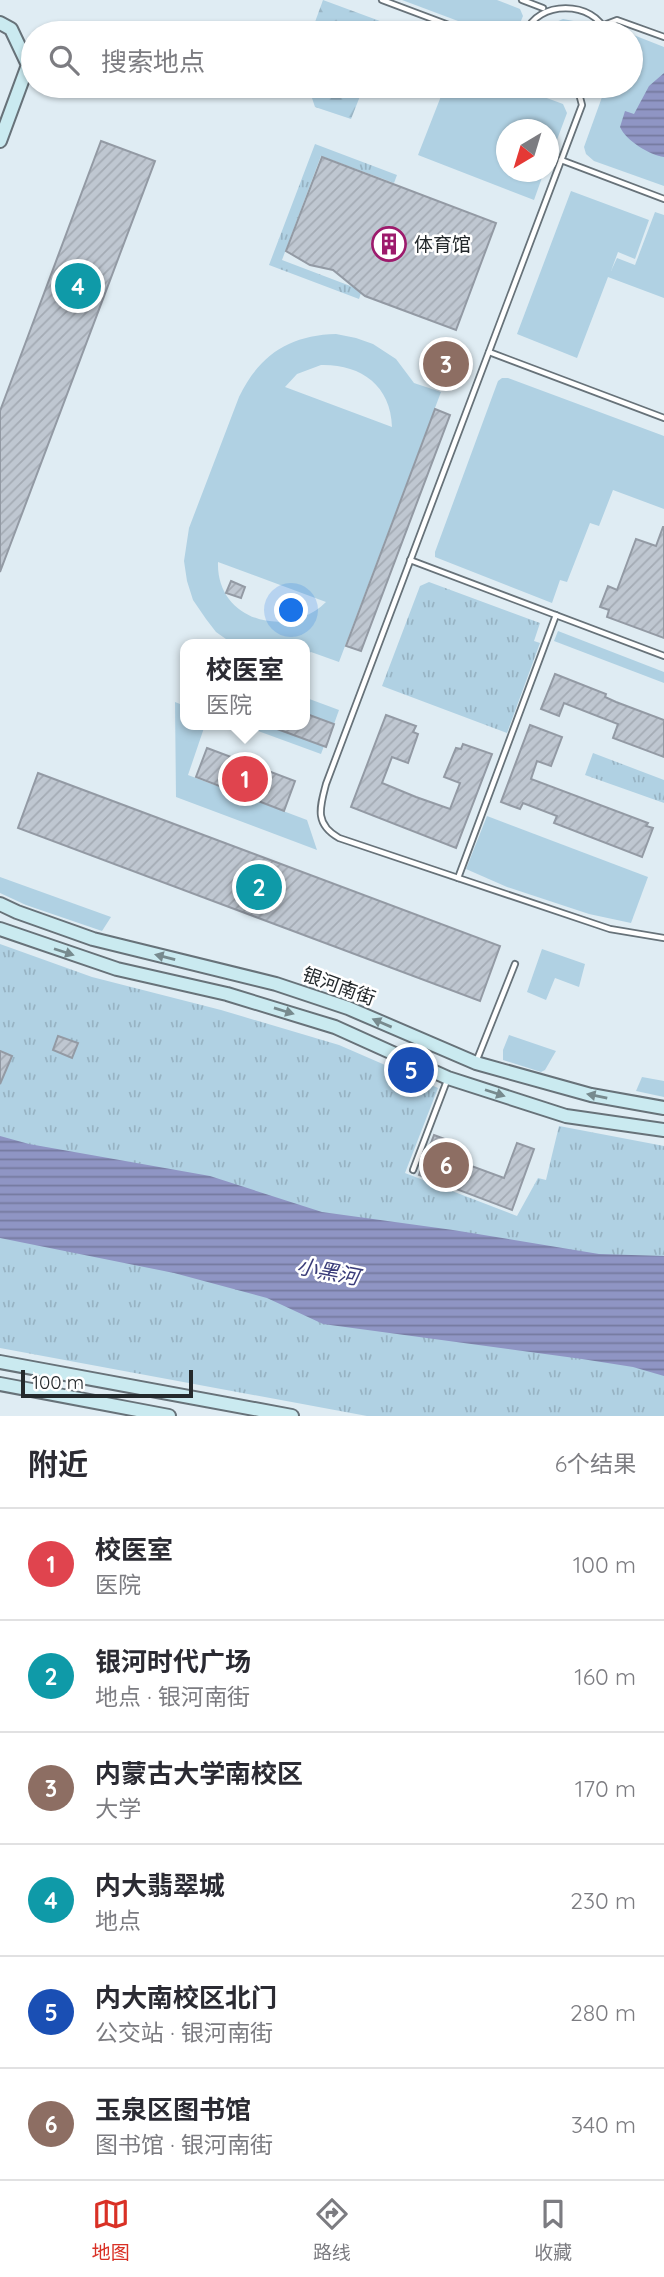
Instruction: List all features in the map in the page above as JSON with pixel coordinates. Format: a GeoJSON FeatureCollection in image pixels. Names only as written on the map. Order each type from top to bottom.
{"type":"FeatureCollection","features":[{"type":"Feature","properties":{"kind":"main road"},"geometry":{"type":"LineString","coordinates":[[0,23],[11,29],[21,50]]}},
{"type":"Feature","properties":{"kind":"main road"},"geometry":{"type":"LineString","coordinates":[[0,141],[21,84]]}},
{"type":"Feature","properties":{"kind":"main road","name":"银河南街"},"geometry":{"type":"LineString","coordinates":[[0,904],[93,939],[276,984],[348,1008],[476,1063],[582,1093],[664,1108]]}},
{"type":"Feature","properties":{"kind":"main road","name":"银河南街"},"geometry":{"type":"LineString","coordinates":[[0,929],[117,969],[227,993],[335,1027],[448,1078],[566,1116],[664,1130]]}},
{"type":"Feature","properties":{"kind":"main road"},"geometry":{"type":"LineString","coordinates":[[0,1362],[292,1416]]}},
{"type":"Feature","properties":{"kind":"main road"},"geometry":{"type":"LineString","coordinates":[[0,1384],[169,1416]]}},
{"type":"Feature","properties":{"kind":"lane"},"geometry":{"type":"LineString","coordinates":[[382,0],[438,21]]}},
{"type":"Feature","properties":{"kind":"lane"},"geometry":{"type":"LineString","coordinates":[[522,0],[544,8]]}},
{"type":"Feature","properties":{"kind":"lane"},"geometry":{"type":"LineString","coordinates":[[532,21],[544,8],[558,2],[573,2],[586,6],[601,21]]}},
{"type":"Feature","properties":{"kind":"lane"},"geometry":{"type":"LineString","coordinates":[[643,29],[664,37]]}},
{"type":"Feature","properties":{"kind":"lane"},"geometry":{"type":"LineString","coordinates":[[580,98],[582,105],[320,806],[322,821],[328,831],[339,838],[610,929],[664,938]]}},
{"type":"Feature","properties":{"kind":"lane"},"geometry":{"type":"LineString","coordinates":[[561,160],[664,199]]}},
{"type":"Feature","properties":{"kind":"lane"},"geometry":{"type":"LineString","coordinates":[[489,352],[664,418]]}},
{"type":"Feature","properties":{"kind":"lane"},"geometry":{"type":"LineString","coordinates":[[410,560],[664,656]]}},
{"type":"Feature","properties":{"kind":"lane"},"geometry":{"type":"LineString","coordinates":[[458,878],[556,615]]}},
{"type":"Feature","properties":{"kind":"lane"},"geometry":{"type":"LineString","coordinates":[[476,1063],[515,964]]}},
{"type":"Feature","properties":{"kind":"lane"},"geometry":{"type":"LineString","coordinates":[[413,1170],[448,1078]]}},
{"type":"Feature","properties":{"kind":"green space"},"geometry":{"type":"Polygon","coordinates":[[[323,0],[380,21],[315,21],[323,0]]]}},
{"type":"Feature","properties":{"kind":"green space"},"geometry":{"type":"Polygon","coordinates":[[[402,0],[497,0],[520,9],[523,16],[521,21],[458,21],[402,0]]]}},
{"type":"Feature","properties":{"kind":"green space"},"geometry":{"type":"Polygon","coordinates":[[[643,39],[664,47],[664,186],[594,161],[586,154],[584,147],[602,98],[643,98],[643,39]]]}},
{"type":"Feature","properties":{"kind":"green space"},"geometry":{"type":"Polygon","coordinates":[[[312,98],[359,98],[351,119],[315,107],[312,98]]]}},
{"type":"Feature","properties":{"kind":"green space"},"geometry":{"type":"Polygon","coordinates":[[[440,98],[547,98],[563,104],[567,113],[559,134],[559,119],[496,119],[496,182],[540,182],[534,200],[418,155],[440,98]]]}},
{"type":"Feature","properties":{"kind":"green space"},"geometry":{"type":"Polygon","coordinates":[[[315,144],[397,175],[394,183],[321,156],[282,260],[353,287],[361,293],[359,299],[269,265],[315,144]]]}},
{"type":"Feature","properties":{"kind":"green space"},"geometry":{"type":"Polygon","coordinates":[[[571,191],[649,220],[635,259],[618,252],[611,271],[617,258],[635,265],[655,212],[664,215],[664,298],[608,277],[577,358],[517,334],[571,191]]]}},
{"type":"Feature","properties":{"kind":"green space"},"geometry":{"type":"Polygon","coordinates":[[[336,334],[373,344],[396,359],[414,383],[441,392],[339,662],[310,652],[310,639],[226,639],[216,632],[193,600],[184,561],[189,528],[247,382],[266,359],[290,343],[304,338],[336,334]],[[321,365],[297,374],[285,387],[392,427],[386,399],[371,380],[348,368],[321,365]],[[218,562],[221,582],[229,598],[241,611],[257,618],[275,622],[293,620],[310,614],[326,602],[218,562]]]}},
{"type":"Feature","properties":{"kind":"green space"},"geometry":{"type":"Polygon","coordinates":[[[502,378],[664,436],[664,509],[613,490],[599,526],[590,523],[567,582],[560,580],[552,603],[435,557],[498,381],[502,378]]]}},
{"type":"Feature","properties":{"kind":"green space"},"geometry":{"type":"Polygon","coordinates":[[[429,582],[540,623],[534,641],[540,643],[507,733],[382,686],[420,586],[429,582]]]}},
{"type":"Feature","properties":{"kind":"green space"},"geometry":{"type":"Polygon","coordinates":[[[558,631],[664,672],[664,683],[554,641],[558,631]]]}},
{"type":"Feature","properties":{"kind":"green space"},"geometry":{"type":"Polygon","coordinates":[[[310,699],[339,710],[334,724],[310,715],[310,699]]]}},
{"type":"Feature","properties":{"kind":"green space"},"geometry":{"type":"Polygon","coordinates":[[[175,702],[180,704],[180,730],[203,730],[188,775],[307,820],[317,850],[176,797],[175,702]]]}},
{"type":"Feature","properties":{"kind":"green space"},"geometry":{"type":"Polygon","coordinates":[[[256,730],[280,730],[324,746],[321,754],[256,730]]]}},
{"type":"Feature","properties":{"kind":"green space"},"geometry":{"type":"Polygon","coordinates":[[[593,753],[664,780],[664,803],[585,775],[593,753]]]}},
{"type":"Feature","properties":{"kind":"green space"},"geometry":{"type":"Polygon","coordinates":[[[487,816],[648,877],[631,923],[589,914],[507,887],[466,869],[487,816]]]}},
{"type":"Feature","properties":{"kind":"green space"},"geometry":{"type":"Polygon","coordinates":[[[0,877],[111,917],[102,931],[26,905],[0,893],[0,877]]]}},
{"type":"Feature","properties":{"kind":"green space"},"geometry":{"type":"Polygon","coordinates":[[[0,944],[92,977],[221,1010],[339,1045],[438,1088],[405,1173],[517,1216],[538,1178],[546,1180],[559,1126],[664,1146],[664,1416],[367,1416],[0,1348],[0,944]]]}},
{"type":"Feature","properties":{"kind":"green space"},"geometry":{"type":"Polygon","coordinates":[[[542,949],[585,964],[579,987],[555,978],[546,1000],[527,992],[542,949]]]}},
{"type":"Feature","properties":{"kind":"green space"},"geometry":{"type":"Polygon","coordinates":[[[509,1035],[556,1051],[545,1070],[541,1072],[503,1060],[503,1050],[509,1035]]]}},
{"type":"Feature","properties":{"kind":"green space"},"geometry":{"type":"Polygon","coordinates":[[[642,1077],[664,1081],[664,1097],[636,1091],[642,1077]]]}},
{"type":"Feature","properties":{"kind":"water"},"geometry":{"type":"Polygon","coordinates":[[[664,73],[664,157],[639,146],[627,137],[620,127],[625,111],[634,114],[649,86],[664,73]]]}},
{"type":"Feature","properties":{"kind":"water","name":"小黑河"},"geometry":{"type":"Polygon","coordinates":[[[0,1136],[29,1144],[210,1176],[322,1212],[599,1254],[664,1256],[664,1376],[633,1367],[582,1359],[323,1324],[267,1298],[174,1273],[0,1238],[0,1136]]]}},
{"type":"Feature","properties":{"kind":"building"},"geometry":{"type":"Polygon","coordinates":[[[101,141],[155,161],[0,572],[0,411],[101,141]]]}},
{"type":"Feature","properties":{"kind":"building","name":"体育馆"},"geometry":{"type":"Polygon","coordinates":[[[322,157],[496,223],[456,330],[365,296],[333,270],[310,265],[286,251],[322,157]]]}},
{"type":"Feature","properties":{"kind":"building"},"geometry":{"type":"Polygon","coordinates":[[[435,409],[450,415],[361,651],[346,646],[435,409]]]}},
{"type":"Feature","properties":{"kind":"building"},"geometry":{"type":"Polygon","coordinates":[[[663,527],[664,638],[607,617],[609,610],[600,607],[608,586],[617,590],[636,539],[656,546],[663,527]]]}},
{"type":"Feature","properties":{"kind":"building"},"geometry":{"type":"Polygon","coordinates":[[[231,581],[245,587],[241,598],[226,593],[231,581]]]}},
{"type":"Feature","properties":{"kind":"building"},"geometry":{"type":"Polygon","coordinates":[[[555,674],[664,720],[664,757],[613,738],[618,724],[564,703],[559,716],[541,709],[555,674]]]}},
{"type":"Feature","properties":{"kind":"building"},"geometry":{"type":"Polygon","coordinates":[[[310,715],[334,724],[326,747],[280,730],[310,730],[310,715]]]}},
{"type":"Feature","properties":{"kind":"building"},"geometry":{"type":"Polygon","coordinates":[[[386,715],[416,726],[413,732],[418,734],[408,763],[392,757],[382,783],[416,797],[450,809],[460,783],[444,777],[456,748],[461,749],[463,744],[492,754],[456,848],[351,807],[386,715]]]}},
{"type":"Feature","properties":{"kind":"building"},"geometry":{"type":"Polygon","coordinates":[[[530,725],[562,737],[551,766],[537,761],[531,779],[648,823],[646,826],[653,828],[642,857],[554,823],[557,816],[523,803],[520,809],[501,802],[530,725]]]}},
{"type":"Feature","properties":{"kind":"building"},"geometry":{"type":"Polygon","coordinates":[[[207,748],[295,781],[284,811],[196,777],[207,748]]]}},
{"type":"Feature","properties":{"kind":"building"},"geometry":{"type":"Polygon","coordinates":[[[38,773],[500,946],[480,1001],[18,828],[38,773]]]}},
{"type":"Feature","properties":{"kind":"building"},"geometry":{"type":"Polygon","coordinates":[[[58,1036],[78,1043],[72,1058],[53,1050],[58,1036]]]}},
{"type":"Feature","properties":{"kind":"building"},"geometry":{"type":"Polygon","coordinates":[[[0,1051],[12,1056],[0,1084],[0,1051]]]}},
{"type":"Feature","properties":{"kind":"building"},"geometry":{"type":"Polygon","coordinates":[[[434,1135],[450,1141],[444,1156],[504,1178],[517,1143],[534,1149],[512,1210],[419,1175],[434,1135]]]}},
{"type":"Feature","properties":{"kind":"place","name":"体育馆"},"geometry":{"type":"Point","coordinates":[389,244]}},
{"type":"Feature","properties":{"kind":"place","name":"内大翡翠城"},"geometry":{"type":"Point","coordinates":[78,286]}},
{"type":"Feature","properties":{"kind":"place","name":"内蒙古大学南校区"},"geometry":{"type":"Point","coordinates":[446,364]}},
{"type":"Feature","properties":{"kind":"place","name":"校医室"},"geometry":{"type":"Point","coordinates":[245,779]}},
{"type":"Feature","properties":{"kind":"place","name":"银河时代广场"},"geometry":{"type":"Point","coordinates":[259,887]}},
{"type":"Feature","properties":{"kind":"place","name":"内大南校区北门"},"geometry":{"type":"Point","coordinates":[411,1070]}},
{"type":"Feature","properties":{"kind":"place","name":"玉泉区图书馆"},"geometry":{"type":"Point","coordinates":[446,1165]}}]}
